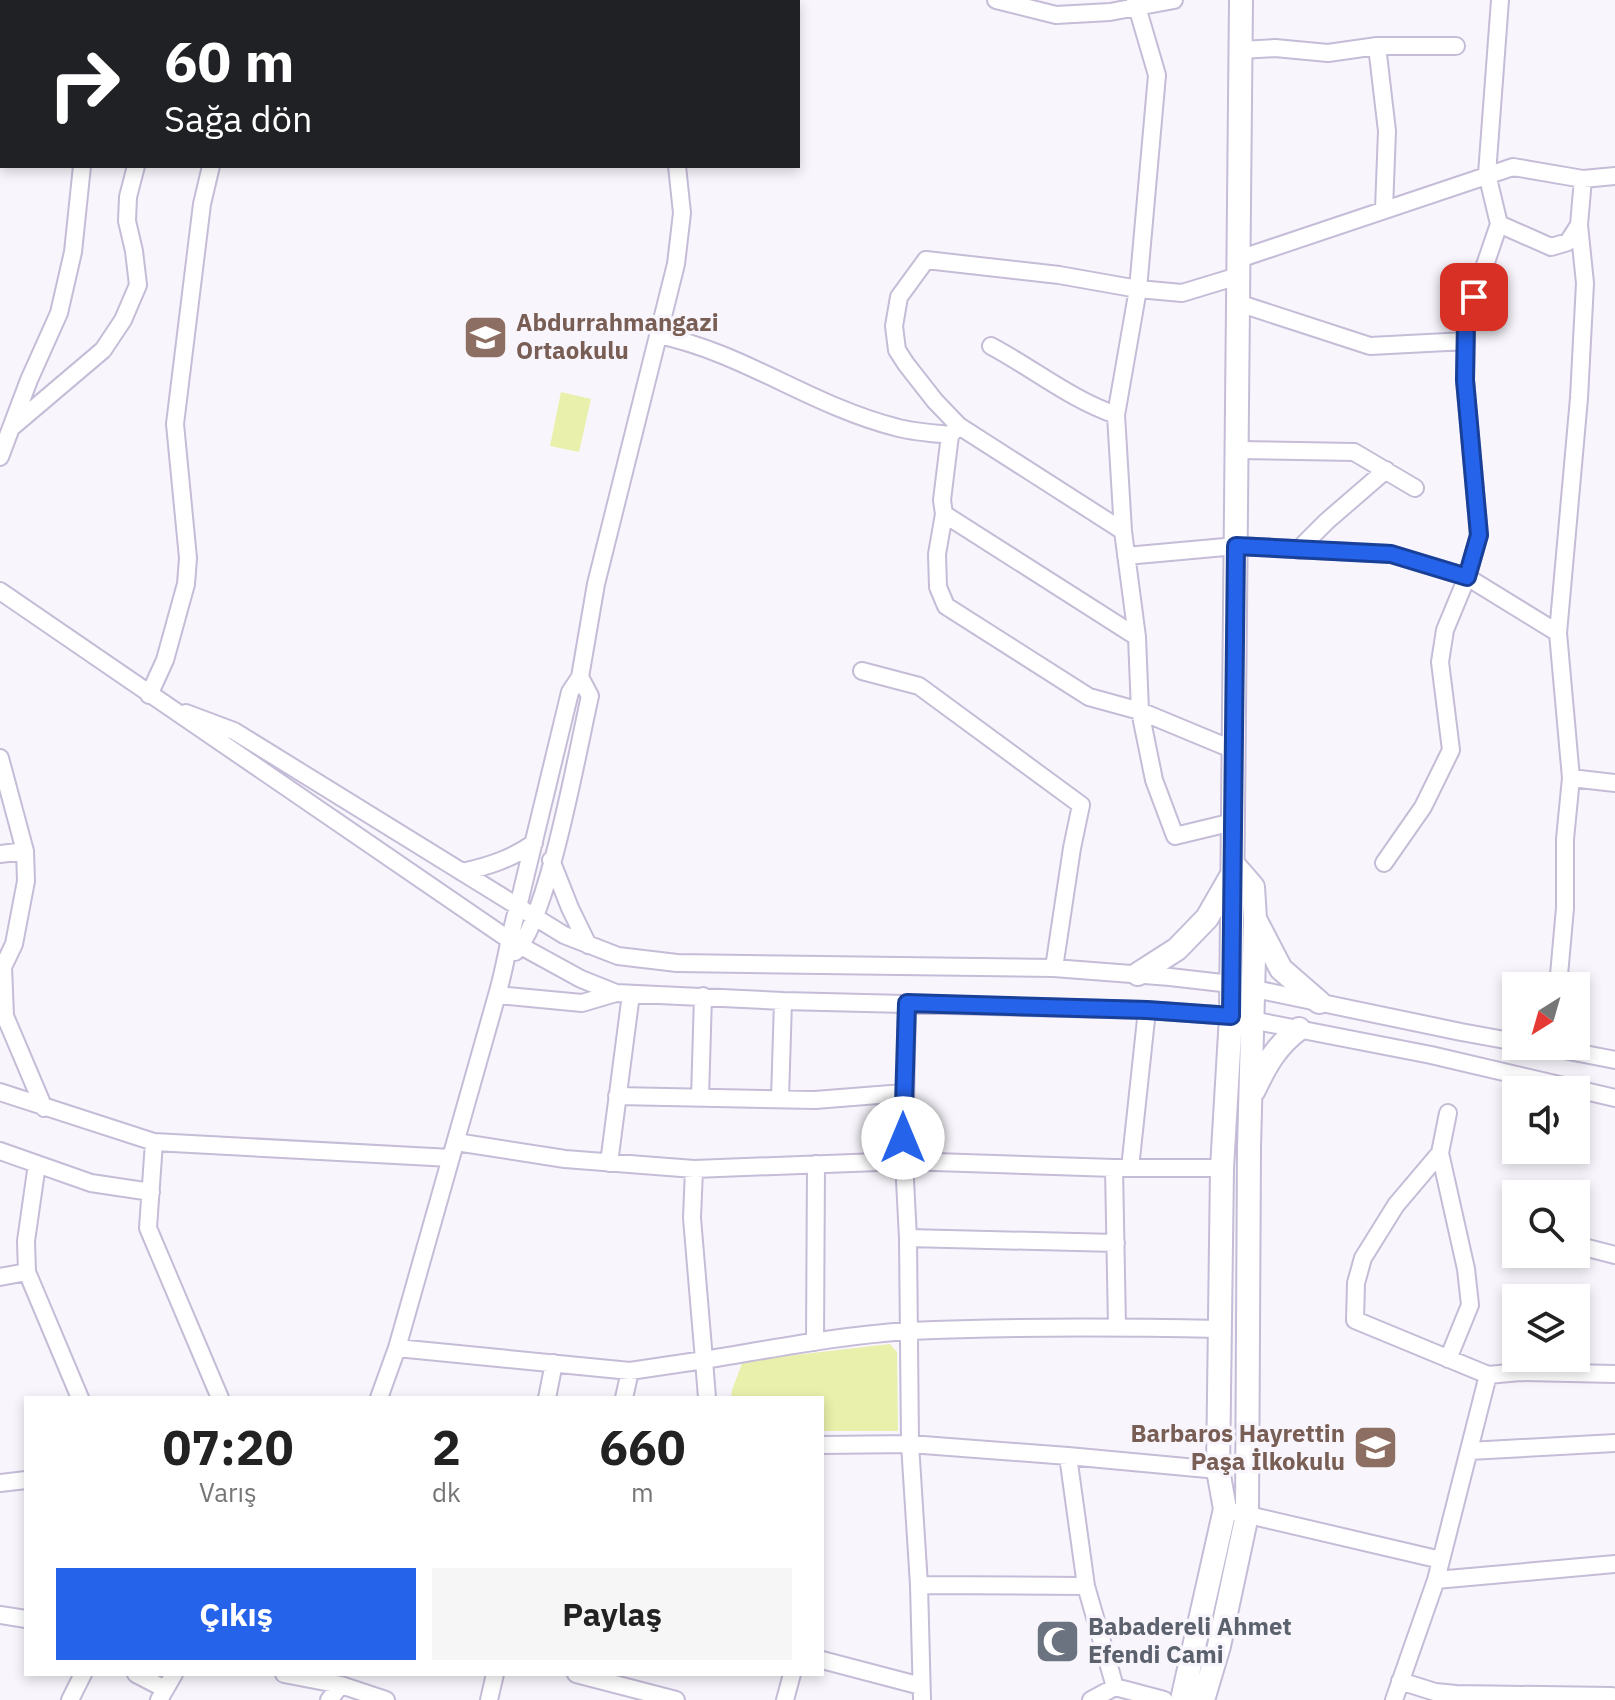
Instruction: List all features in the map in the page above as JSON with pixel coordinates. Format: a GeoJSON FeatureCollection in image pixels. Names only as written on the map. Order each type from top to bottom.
{"type":"FeatureCollection","features":[{"type":"Feature","properties":{"kind":"street"},"geometry":{"type":"LineString","coordinates":[[996,0],[1056,15],[1110,12],[1136,4],[1174,0]]}},
{"type":"Feature","properties":{"kind":"street"},"geometry":{"type":"LineString","coordinates":[[1182,1700],[1236,1512],[1218,1470],[1222,1168],[1241,1018],[1242,986],[1233,869],[1241,0]]}},
{"type":"Feature","properties":{"kind":"street"},"geometry":{"type":"LineString","coordinates":[[1384,863],[1423,807],[1451,750],[1440,662],[1445,630],[1467,577],[1479,535],[1465,380],[1466,321],[1499,224],[1487,174],[1500,0]]}},
{"type":"Feature","properties":{"kind":"street"},"geometry":{"type":"LineString","coordinates":[[1136,4],[1157,75],[1138,289],[1116,415],[1123,531],[1137,637],[1140,711],[1154,780],[1175,836],[1233,822]]}},
{"type":"Feature","properties":{"kind":"street"},"geometry":{"type":"LineString","coordinates":[[1240,50],[1275,48],[1328,53],[1377,46],[1456,46]]}},
{"type":"Feature","properties":{"kind":"street"},"geometry":{"type":"LineString","coordinates":[[1377,46],[1387,131],[1384,209]]}},
{"type":"Feature","properties":{"kind":"street"},"geometry":{"type":"LineString","coordinates":[[1123,531],[954,430],[897,350],[894,326],[899,297],[926,260],[1182,293],[1238,267],[1384,209],[1487,174],[1513,167],[1583,179],[1615,176]]}},
{"type":"Feature","properties":{"kind":"street"},"geometry":{"type":"LineString","coordinates":[[0,457],[59,313],[73,252],[82,168]]}},
{"type":"Feature","properties":{"kind":"street"},"geometry":{"type":"LineString","coordinates":[[11,428],[103,350],[123,320],[138,285],[127,221],[128,197],[135,168]]}},
{"type":"Feature","properties":{"kind":"street"},"geometry":{"type":"LineString","coordinates":[[155,699],[186,584],[188,558],[175,424],[202,204],[211,168]]}},
{"type":"Feature","properties":{"kind":"street"},"geometry":{"type":"LineString","coordinates":[[380,1396],[397,1348],[514,943],[518,907],[570,692],[580,677],[596,584],[679,250],[682,213],[677,168]]}},
{"type":"Feature","properties":{"kind":"street"},"geometry":{"type":"LineString","coordinates":[[1559,972],[1571,778],[1558,633],[1579,398],[1585,283],[1579,225],[1583,179]]}},
{"type":"Feature","properties":{"kind":"street"},"geometry":{"type":"LineString","coordinates":[[1499,224],[1551,247],[1568,242],[1579,225]]}},
{"type":"Feature","properties":{"kind":"street"},"geometry":{"type":"LineString","coordinates":[[1238,303],[1370,346],[1466,341]]}},
{"type":"Feature","properties":{"kind":"street"},"geometry":{"type":"LineString","coordinates":[[658,335],[683,340],[730,357],[854,413],[896,427],[954,430]]}},
{"type":"Feature","properties":{"kind":"street"},"geometry":{"type":"LineString","coordinates":[[991,346],[1064,392],[1116,415]]}},
{"type":"Feature","properties":{"kind":"street"},"geometry":{"type":"LineString","coordinates":[[954,430],[937,554],[938,587],[946,606],[1089,697],[1140,711],[1234,750]]}},
{"type":"Feature","properties":{"kind":"street"},"geometry":{"type":"LineString","coordinates":[[1237,450],[1354,452],[1415,488]]}},
{"type":"Feature","properties":{"kind":"street"},"geometry":{"type":"LineString","coordinates":[[1298,550],[1386,470]]}},
{"type":"Feature","properties":{"kind":"street"},"geometry":{"type":"LineString","coordinates":[[944,514],[1137,637]]}},
{"type":"Feature","properties":{"kind":"street"},"geometry":{"type":"LineString","coordinates":[[1126,556],[1236,546],[1391,554],[1467,577],[1558,633]]}},
{"type":"Feature","properties":{"kind":"street"},"geometry":{"type":"LineString","coordinates":[[0,591],[514,943],[581,979],[624,994]]}},
{"type":"Feature","properties":{"kind":"street"},"geometry":{"type":"LineString","coordinates":[[862,671],[919,686],[1081,805],[1054,968]]}},
{"type":"Feature","properties":{"kind":"street"},"geometry":{"type":"LineString","coordinates":[[514,943],[535,917],[551,860],[590,696],[580,677]]}},
{"type":"Feature","properties":{"kind":"street"},"geometry":{"type":"LineString","coordinates":[[155,699],[234,731],[564,935],[618,956],[677,963],[1054,968],[1138,974],[1242,986],[1502,1039]]}},
{"type":"Feature","properties":{"kind":"street"},"geometry":{"type":"LineString","coordinates":[[1,763],[25,851],[26,881],[14,944],[3,967],[5,1016],[44,1108]]}},
{"type":"Feature","properties":{"kind":"street"},"geometry":{"type":"LineString","coordinates":[[1571,778],[1615,783]]}},
{"type":"Feature","properties":{"kind":"street"},"geometry":{"type":"LineString","coordinates":[[462,872],[491,866],[515,856],[534,843]]}},
{"type":"Feature","properties":{"kind":"street"},"geometry":{"type":"LineString","coordinates":[[0,854],[25,851]]}},
{"type":"Feature","properties":{"kind":"street"},"geometry":{"type":"LineString","coordinates":[[551,860],[588,945]]}},
{"type":"Feature","properties":{"kind":"street"},"geometry":{"type":"LineString","coordinates":[[1138,974],[1177,949],[1207,918],[1233,869]]}},
{"type":"Feature","properties":{"kind":"street"},"geometry":{"type":"LineString","coordinates":[[1233,869],[1253,887],[1255,919],[1242,986]]}},
{"type":"Feature","properties":{"kind":"street"},"geometry":{"type":"LineString","coordinates":[[1255,919],[1281,969],[1319,1002]]}},
{"type":"Feature","properties":{"kind":"street"},"geometry":{"type":"LineString","coordinates":[[497,995],[582,1003],[624,994],[1147,1010],[1241,1018],[1431,1055],[1615,1098]]}},
{"type":"Feature","properties":{"kind":"street"},"geometry":{"type":"LineString","coordinates":[[609,1163],[624,994]]}},
{"type":"Feature","properties":{"kind":"street"},"geometry":{"type":"LineString","coordinates":[[700,1098],[703,996]]}},
{"type":"Feature","properties":{"kind":"street"},"geometry":{"type":"LineString","coordinates":[[780,1099],[783,1001]]}},
{"type":"Feature","properties":{"kind":"street"},"geometry":{"type":"LineString","coordinates":[[824,1661],[922,1693],[910,1444],[903,1093],[907,1003]]}},
{"type":"Feature","properties":{"kind":"street"},"geometry":{"type":"LineString","coordinates":[[1117,1327],[1116,1243],[1122,1168],[1147,1010]]}},
{"type":"Feature","properties":{"kind":"street"},"geometry":{"type":"LineString","coordinates":[[1203,1700],[1219,1646],[1236,1512],[1250,1098],[1241,1018]]}},
{"type":"Feature","properties":{"kind":"street"},"geometry":{"type":"LineString","coordinates":[[1250,1098],[1269,1058],[1283,1040],[1299,1029]]}},
{"type":"Feature","properties":{"kind":"street"},"geometry":{"type":"LineString","coordinates":[[1590,1055],[1615,1060]]}},
{"type":"Feature","properties":{"kind":"street"},"geometry":{"type":"LineString","coordinates":[[0,1092],[154,1142],[454,1150],[694,1169],[904,1161],[1222,1168]]}},
{"type":"Feature","properties":{"kind":"street"},"geometry":{"type":"LineString","coordinates":[[617,1096],[815,1100],[903,1093]]}},
{"type":"Feature","properties":{"kind":"street"},"geometry":{"type":"LineString","coordinates":[[1448,1113],[1440,1153],[1466,1269],[1470,1305],[1448,1359]]}},
{"type":"Feature","properties":{"kind":"street"},"geometry":{"type":"LineString","coordinates":[[154,1142],[148,1228],[219,1396]]}},
{"type":"Feature","properties":{"kind":"street"},"geometry":{"type":"LineString","coordinates":[[0,1151],[91,1183],[151,1192]]}},
{"type":"Feature","properties":{"kind":"street"},"geometry":{"type":"LineString","coordinates":[[1440,1153],[1396,1205],[1363,1258],[1356,1283],[1355,1320],[1488,1375],[1520,1372],[1615,1374]]}},
{"type":"Feature","properties":{"kind":"street"},"geometry":{"type":"LineString","coordinates":[[37,1164],[26,1241],[27,1272],[79,1396]]}},
{"type":"Feature","properties":{"kind":"street"},"geometry":{"type":"LineString","coordinates":[[815,1342],[816,1164]]}},
{"type":"Feature","properties":{"kind":"street"},"geometry":{"type":"LineString","coordinates":[[694,1169],[692,1218],[707,1396]]}},
{"type":"Feature","properties":{"kind":"street"},"geometry":{"type":"LineString","coordinates":[[908,1238],[1116,1243]]}},
{"type":"Feature","properties":{"kind":"street"},"geometry":{"type":"LineString","coordinates":[[1590,1249],[1615,1255]]}},
{"type":"Feature","properties":{"kind":"street"},"geometry":{"type":"LineString","coordinates":[[0,1277],[27,1272]]}},
{"type":"Feature","properties":{"kind":"street"},"geometry":{"type":"LineString","coordinates":[[397,1348],[630,1371],[908,1331],[1117,1327],[1221,1329]]}},
{"type":"Feature","properties":{"kind":"street"},"geometry":{"type":"LineString","coordinates":[[547,1396],[554,1363]]}},
{"type":"Feature","properties":{"kind":"street"},"geometry":{"type":"LineString","coordinates":[[624,1396],[630,1371]]}},
{"type":"Feature","properties":{"kind":"street"},"geometry":{"type":"LineString","coordinates":[[1394,1700],[1436,1580],[1488,1375]]}},
{"type":"Feature","properties":{"kind":"street"},"geometry":{"type":"LineString","coordinates":[[1469,1451],[1615,1443]]}},
{"type":"Feature","properties":{"kind":"street"},"geometry":{"type":"LineString","coordinates":[[824,1445],[910,1444],[1218,1470]]}},
{"type":"Feature","properties":{"kind":"street"},"geometry":{"type":"LineString","coordinates":[[1068,1456],[1086,1586],[1115,1687]]}},
{"type":"Feature","properties":{"kind":"street"},"geometry":{"type":"LineString","coordinates":[[0,1483],[24,1480]]}},
{"type":"Feature","properties":{"kind":"street"},"geometry":{"type":"LineString","coordinates":[[1236,1512],[1441,1560]]}},
{"type":"Feature","properties":{"kind":"street"},"geometry":{"type":"LineString","coordinates":[[1436,1580],[1615,1564]]}},
{"type":"Feature","properties":{"kind":"street"},"geometry":{"type":"LineString","coordinates":[[919,1585],[1086,1586]]}},
{"type":"Feature","properties":{"kind":"street"},"geometry":{"type":"LineString","coordinates":[[0,1615],[24,1619]]}},
{"type":"Feature","properties":{"kind":"street"},"geometry":{"type":"LineString","coordinates":[[70,1700],[82,1676]]}},
{"type":"Feature","properties":{"kind":"street"},"geometry":{"type":"LineString","coordinates":[[140,1676],[166,1688]]}},
{"type":"Feature","properties":{"kind":"street"},"geometry":{"type":"LineString","coordinates":[[303,1676],[341,1680],[386,1700]]}},
{"type":"Feature","properties":{"kind":"street"},"geometry":{"type":"LineString","coordinates":[[489,1700],[495,1676]]}},
{"type":"Feature","properties":{"kind":"street"},"geometry":{"type":"LineString","coordinates":[[584,1676],[676,1700]]}},
{"type":"Feature","properties":{"kind":"street"},"geometry":{"type":"LineString","coordinates":[[785,1700],[791,1676]]}},
{"type":"Feature","properties":{"kind":"street"},"geometry":{"type":"LineString","coordinates":[[329,1700],[341,1680]]}},
{"type":"Feature","properties":{"kind":"street"},"geometry":{"type":"LineString","coordinates":[[341,1680],[353,1700]]}},
{"type":"Feature","properties":{"kind":"street"},"geometry":{"type":"LineString","coordinates":[[1400,1681],[1435,1692],[1506,1697],[1612,1695]]}},
{"type":"Feature","properties":{"kind":"street"},"geometry":{"type":"LineString","coordinates":[[1091,1700],[1115,1687],[1164,1700]]}},
{"type":"Feature","properties":{"kind":"green space"},"geometry":{"type":"Polygon","coordinates":[[[561,392],[591,399],[579,452],[550,446],[561,392]]]}},
{"type":"Feature","properties":{"kind":"green space"},"geometry":{"type":"Polygon","coordinates":[[[890,1344],[897,1352],[898,1431],[824,1431],[824,1396],[731,1396],[743,1361],[890,1344]]]}},
{"type":"Feature","properties":{"kind":"place","name":"Abdurrahmangazi Ortaokulu"},"geometry":{"type":"Point","coordinates":[485,337]}},
{"type":"Feature","properties":{"kind":"place","name":"Barbaros Hayrettin Paşa İlkokulu"},"geometry":{"type":"Point","coordinates":[1376,1448]}},
{"type":"Feature","properties":{"kind":"place","name":"Babadereli Ahmet Efendi Cami"},"geometry":{"type":"Point","coordinates":[1057,1641]}},
{"type":"Feature","properties":{"kind":"route"},"geometry":{"type":"LineString","coordinates":[[903,1138],[907,1003],[1147,1010],[1231,1016],[1236,546],[1391,554],[1467,577],[1479,535],[1465,380],[1466,321],[1474,297]]}}]}
